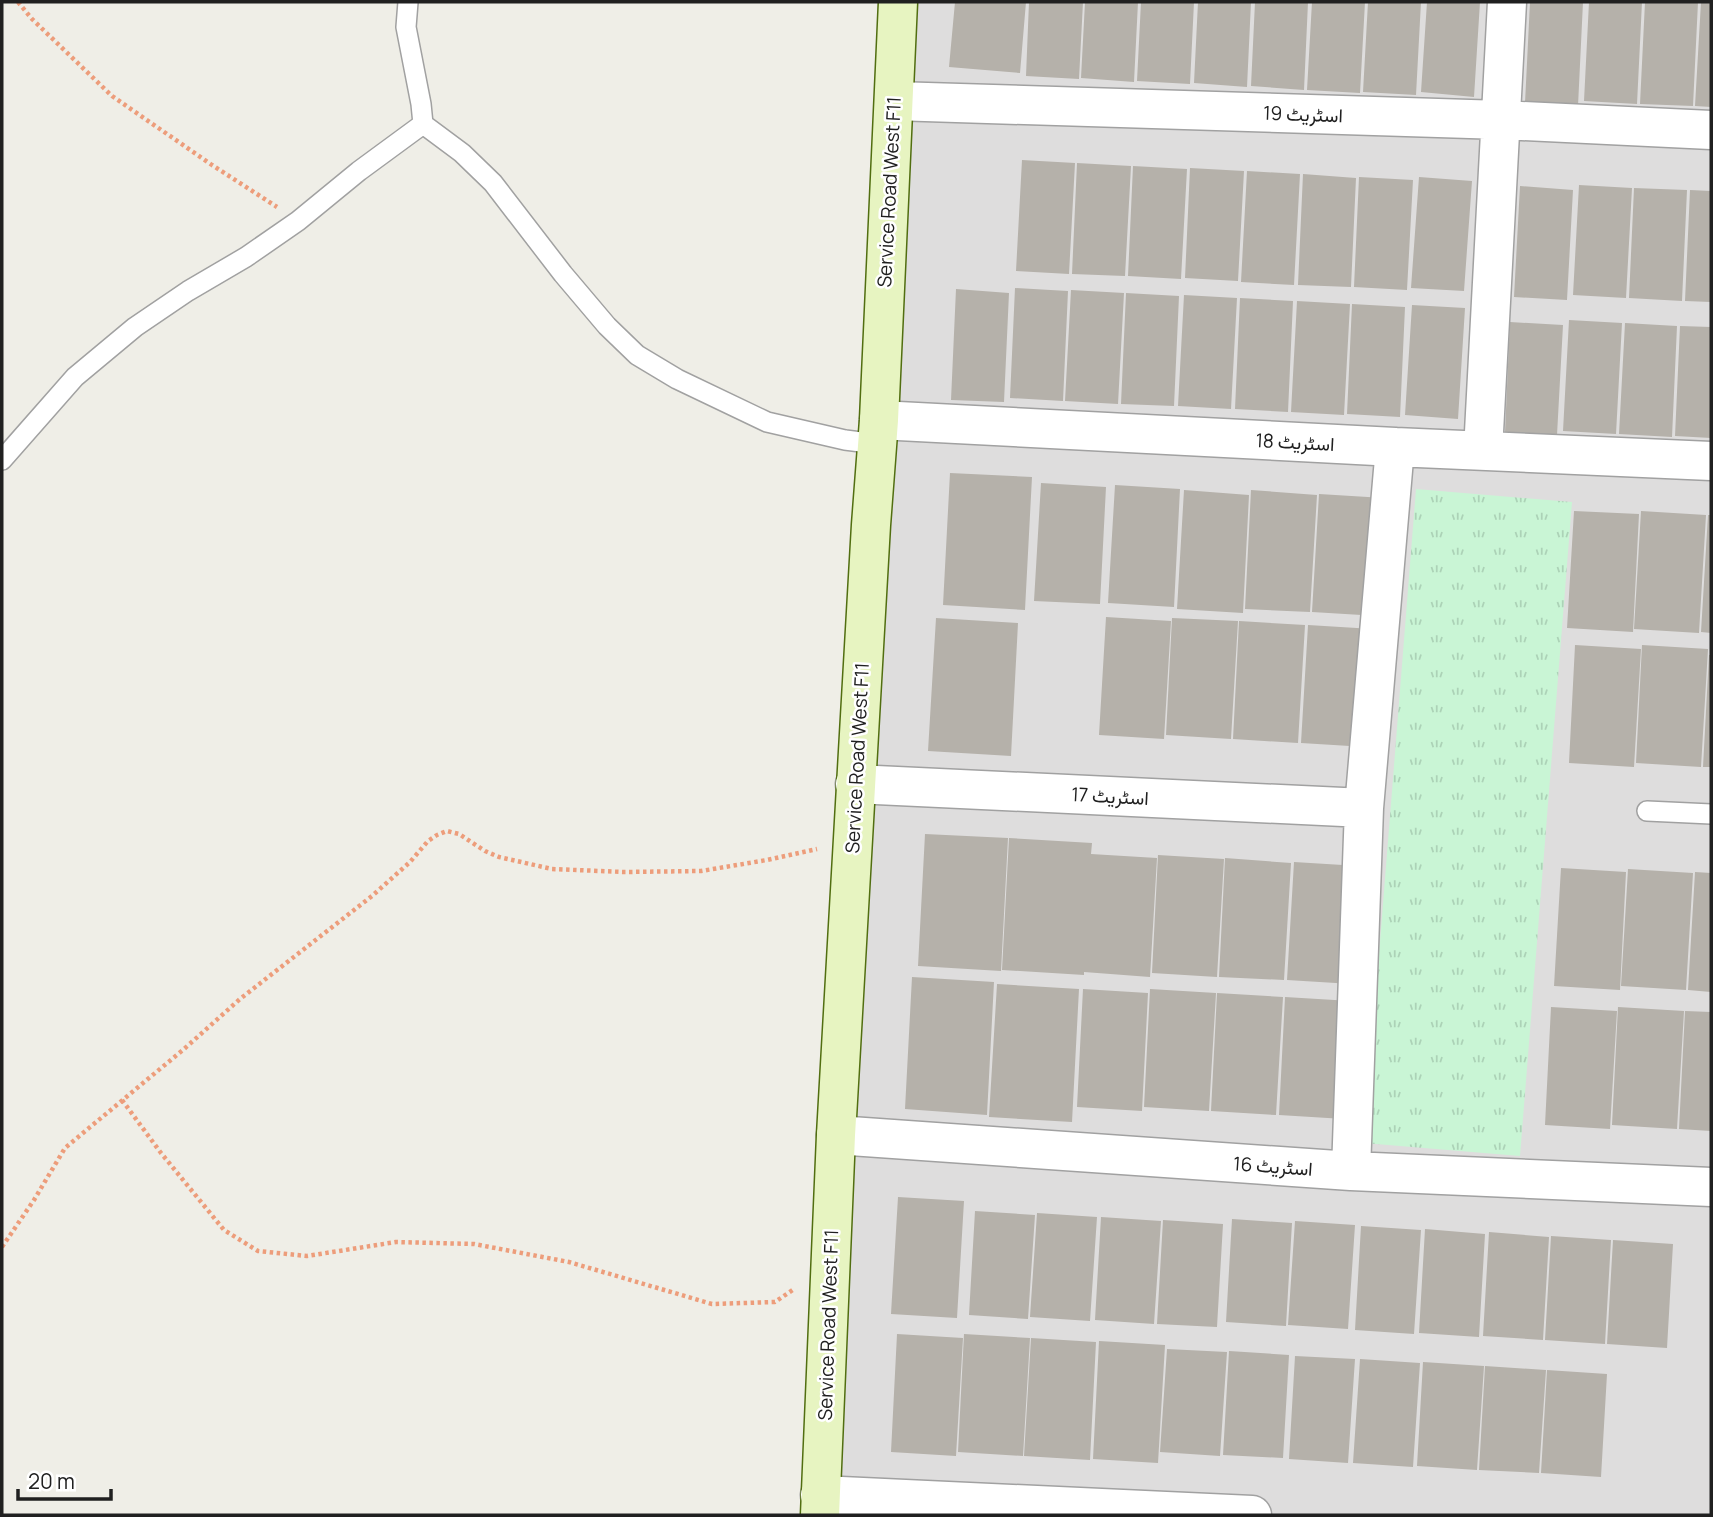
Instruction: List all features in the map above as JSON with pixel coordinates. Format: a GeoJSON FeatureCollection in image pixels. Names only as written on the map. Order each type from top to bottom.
{"type":"FeatureCollection","features":[{"type":"Feature","properties":{"kind":"main road","name":"Service Road West F11"},"geometry":{"type":"LineString","coordinates":[[820,1505],[836,1135],[878,432],[898,2]]}},
{"type":"Feature","properties":{"kind":"street"},"geometry":{"type":"LineString","coordinates":[[1483,451],[1507,2]]}},
{"type":"Feature","properties":{"kind":"street","name":"اسٹریٹ 19"},"geometry":{"type":"LineString","coordinates":[[894,101],[1502,120],[1711,130]]}},
{"type":"Feature","properties":{"kind":"street","name":"اسٹریٹ 18"},"geometry":{"type":"LineString","coordinates":[[878,432],[1395,447],[1711,461]]}},
{"type":"Feature","properties":{"kind":"street"},"geometry":{"type":"LineString","coordinates":[[1351,1171],[1364,808],[1395,447]]}},
{"type":"Feature","properties":{"kind":"street","name":"اسٹریٹ 17"},"geometry":{"type":"LineString","coordinates":[[855,783],[1364,808]]}},
{"type":"Feature","properties":{"kind":"street","name":"اسٹریٹ 16"},"geometry":{"type":"LineString","coordinates":[[836,1135],[1351,1171],[1711,1187]]}},
{"type":"Feature","properties":{"kind":"street"},"geometry":{"type":"LineString","coordinates":[[820,1505],[1252,1515]]}},
{"type":"Feature","properties":{"kind":"lane"},"geometry":{"type":"LineString","coordinates":[[408,2],[407,27],[423,124],[462,153],[493,183],[563,274],[607,326],[637,355],[677,379],[767,422],[845,440],[878,432]]}},
{"type":"Feature","properties":{"kind":"lane"},"geometry":{"type":"LineString","coordinates":[[2,460],[75,377],[135,327],[298,221],[359,171],[423,124]]}},
{"type":"Feature","properties":{"kind":"lane"},"geometry":{"type":"LineString","coordinates":[[1647,811],[1711,814]]}},
{"type":"Feature","properties":{"kind":"path"},"geometry":{"type":"LineString","coordinates":[[18,2],[32,19],[112,96],[298,221]]}},
{"type":"Feature","properties":{"kind":"path"},"geometry":{"type":"LineString","coordinates":[[2,1247],[65,1148],[240,999],[372,896],[410,862],[428,841],[447,831],[459,834],[499,857],[552,869],[624,872],[701,871],[852,841]]}},
{"type":"Feature","properties":{"kind":"path"},"geometry":{"type":"LineString","coordinates":[[122,1100],[224,1230],[258,1251],[307,1256],[396,1242],[474,1244],[569,1262],[712,1304],[775,1302],[798,1286]]}},
{"type":"Feature","properties":{"kind":"shaded area"},"geometry":{"type":"Polygon","coordinates":[[[900,2],[1711,2],[1711,1515],[825,1515],[900,2]]]}},
{"type":"Feature","properties":{"kind":"green space"},"geometry":{"type":"Polygon","coordinates":[[[1416,489],[1572,502],[1520,1156],[1364,1143],[1416,489]]]}},
{"type":"Feature","properties":{"kind":"building"},"geometry":{"type":"Polygon","coordinates":[[[955,2],[1026,2],[1020,73],[949,67],[955,2]]]}},
{"type":"Feature","properties":{"kind":"building"},"geometry":{"type":"Polygon","coordinates":[[[1029,2],[1083,2],[1079,79],[1026,76],[1029,2]]]}},
{"type":"Feature","properties":{"kind":"building"},"geometry":{"type":"Polygon","coordinates":[[[1085,2],[1138,2],[1134,82],[1081,78],[1085,2]]]}},
{"type":"Feature","properties":{"kind":"building"},"geometry":{"type":"Polygon","coordinates":[[[1141,2],[1194,2],[1190,84],[1137,81],[1141,2]]]}},
{"type":"Feature","properties":{"kind":"building"},"geometry":{"type":"Polygon","coordinates":[[[1198,2],[1251,2],[1247,87],[1194,83],[1198,2]]]}},
{"type":"Feature","properties":{"kind":"building"},"geometry":{"type":"Polygon","coordinates":[[[1255,2],[1308,2],[1304,90],[1251,86],[1255,2]]]}},
{"type":"Feature","properties":{"kind":"building"},"geometry":{"type":"Polygon","coordinates":[[[1312,2],[1365,2],[1360,93],[1307,90],[1312,2]]]}},
{"type":"Feature","properties":{"kind":"building"},"geometry":{"type":"Polygon","coordinates":[[[1368,2],[1421,2],[1416,95],[1363,92],[1368,2]]]}},
{"type":"Feature","properties":{"kind":"building"},"geometry":{"type":"Polygon","coordinates":[[[1427,2],[1480,2],[1474,97],[1421,92],[1427,2]]]}},
{"type":"Feature","properties":{"kind":"building"},"geometry":{"type":"Polygon","coordinates":[[[1530,2],[1583,2],[1578,106],[1525,103],[1530,2]]]}},
{"type":"Feature","properties":{"kind":"building"},"geometry":{"type":"Polygon","coordinates":[[[1589,2],[1642,2],[1637,104],[1584,101],[1589,2]]]}},
{"type":"Feature","properties":{"kind":"building"},"geometry":{"type":"Polygon","coordinates":[[[1645,2],[1698,2],[1693,106],[1640,104],[1645,2]]]}},
{"type":"Feature","properties":{"kind":"building"},"geometry":{"type":"Polygon","coordinates":[[[1701,2],[1711,2],[1711,107],[1695,106],[1701,2]]]}},
{"type":"Feature","properties":{"kind":"building"},"geometry":{"type":"Polygon","coordinates":[[[1022,160],[1075,163],[1069,274],[1016,271],[1022,160]]]}},
{"type":"Feature","properties":{"kind":"building"},"geometry":{"type":"Polygon","coordinates":[[[1077,163],[1131,166],[1125,276],[1072,274],[1077,163]]]}},
{"type":"Feature","properties":{"kind":"building"},"geometry":{"type":"Polygon","coordinates":[[[1133,166],[1187,169],[1181,279],[1128,276],[1133,166]]]}},
{"type":"Feature","properties":{"kind":"building"},"geometry":{"type":"Polygon","coordinates":[[[1190,168],[1244,171],[1238,281],[1185,278],[1190,168]]]}},
{"type":"Feature","properties":{"kind":"building"},"geometry":{"type":"Polygon","coordinates":[[[1247,171],[1300,174],[1294,285],[1241,282],[1247,171]]]}},
{"type":"Feature","properties":{"kind":"building"},"geometry":{"type":"Polygon","coordinates":[[[1303,174],[1356,178],[1351,287],[1298,285],[1303,174]]]}},
{"type":"Feature","properties":{"kind":"building"},"geometry":{"type":"Polygon","coordinates":[[[1359,177],[1413,180],[1407,290],[1354,287],[1359,177]]]}},
{"type":"Feature","properties":{"kind":"building"},"geometry":{"type":"Polygon","coordinates":[[[1419,177],[1472,181],[1464,291],[1411,288],[1419,177]]]}},
{"type":"Feature","properties":{"kind":"building"},"geometry":{"type":"Polygon","coordinates":[[[1579,185],[1632,188],[1626,298],[1573,295],[1579,185]]]}},
{"type":"Feature","properties":{"kind":"building"},"geometry":{"type":"Polygon","coordinates":[[[1520,186],[1573,190],[1567,300],[1514,297],[1520,186]]]}},
{"type":"Feature","properties":{"kind":"building"},"geometry":{"type":"Polygon","coordinates":[[[1634,188],[1687,190],[1682,301],[1629,298],[1634,188]]]}},
{"type":"Feature","properties":{"kind":"building"},"geometry":{"type":"Polygon","coordinates":[[[1690,190],[1711,191],[1711,302],[1685,301],[1690,190]]]}},
{"type":"Feature","properties":{"kind":"building"},"geometry":{"type":"Polygon","coordinates":[[[1015,288],[1068,291],[1063,401],[1010,398],[1015,288]]]}},
{"type":"Feature","properties":{"kind":"building"},"geometry":{"type":"Polygon","coordinates":[[[956,289],[1009,293],[1004,402],[951,400],[956,289]]]}},
{"type":"Feature","properties":{"kind":"building"},"geometry":{"type":"Polygon","coordinates":[[[1071,290],[1124,293],[1118,404],[1065,401],[1071,290]]]}},
{"type":"Feature","properties":{"kind":"building"},"geometry":{"type":"Polygon","coordinates":[[[1126,293],[1179,296],[1174,406],[1121,404],[1126,293]]]}},
{"type":"Feature","properties":{"kind":"building"},"geometry":{"type":"Polygon","coordinates":[[[1184,295],[1237,298],[1231,409],[1178,406],[1184,295]]]}},
{"type":"Feature","properties":{"kind":"building"},"geometry":{"type":"Polygon","coordinates":[[[1240,298],[1293,301],[1288,412],[1235,409],[1240,298]]]}},
{"type":"Feature","properties":{"kind":"building"},"geometry":{"type":"Polygon","coordinates":[[[1297,301],[1350,304],[1344,415],[1291,412],[1297,301]]]}},
{"type":"Feature","properties":{"kind":"building"},"geometry":{"type":"Polygon","coordinates":[[[1352,304],[1405,307],[1400,417],[1347,414],[1352,304]]]}},
{"type":"Feature","properties":{"kind":"building"},"geometry":{"type":"Polygon","coordinates":[[[1412,305],[1465,308],[1458,419],[1405,415],[1412,305]]]}},
{"type":"Feature","properties":{"kind":"building"},"geometry":{"type":"Polygon","coordinates":[[[1569,320],[1622,323],[1616,434],[1563,431],[1569,320]]]}},
{"type":"Feature","properties":{"kind":"building"},"geometry":{"type":"Polygon","coordinates":[[[1510,322],[1563,325],[1557,435],[1505,432],[1510,322]]]}},
{"type":"Feature","properties":{"kind":"building"},"geometry":{"type":"Polygon","coordinates":[[[1625,323],[1677,326],[1672,437],[1619,434],[1625,323]]]}},
{"type":"Feature","properties":{"kind":"building"},"geometry":{"type":"Polygon","coordinates":[[[1680,326],[1711,327],[1711,438],[1675,436],[1680,326]]]}},
{"type":"Feature","properties":{"kind":"building"},"geometry":{"type":"Polygon","coordinates":[[[950,473],[1032,477],[1025,610],[943,605],[950,473]]]}},
{"type":"Feature","properties":{"kind":"building"},"geometry":{"type":"Polygon","coordinates":[[[1041,483],[1106,487],[1100,604],[1034,601],[1041,483]]]}},
{"type":"Feature","properties":{"kind":"building"},"geometry":{"type":"Polygon","coordinates":[[[1115,485],[1180,489],[1174,607],[1108,603],[1115,485]]]}},
{"type":"Feature","properties":{"kind":"building"},"geometry":{"type":"Polygon","coordinates":[[[1184,490],[1249,495],[1243,613],[1177,609],[1184,490]]]}},
{"type":"Feature","properties":{"kind":"building"},"geometry":{"type":"Polygon","coordinates":[[[1251,490],[1317,495],[1310,612],[1245,609],[1251,490]]]}},
{"type":"Feature","properties":{"kind":"building"},"geometry":{"type":"Polygon","coordinates":[[[1319,494],[1384,498],[1378,616],[1312,612],[1319,494]]]}},
{"type":"Feature","properties":{"kind":"building"},"geometry":{"type":"Polygon","coordinates":[[[1574,511],[1639,514],[1633,632],[1567,628],[1574,511]]]}},
{"type":"Feature","properties":{"kind":"building"},"geometry":{"type":"Polygon","coordinates":[[[1641,511],[1706,515],[1699,633],[1634,629],[1641,511]]]}},
{"type":"Feature","properties":{"kind":"building"},"geometry":{"type":"Polygon","coordinates":[[[1708,515],[1711,515],[1711,633],[1701,632],[1708,515]]]}},
{"type":"Feature","properties":{"kind":"building"},"geometry":{"type":"Polygon","coordinates":[[[1106,617],[1171,621],[1164,739],[1099,735],[1106,617]]]}},
{"type":"Feature","properties":{"kind":"building"},"geometry":{"type":"Polygon","coordinates":[[[936,618],[1018,623],[1011,756],[928,751],[936,618]]]}},
{"type":"Feature","properties":{"kind":"building"},"geometry":{"type":"Polygon","coordinates":[[[1172,618],[1238,621],[1231,739],[1166,735],[1172,618]]]}},
{"type":"Feature","properties":{"kind":"building"},"geometry":{"type":"Polygon","coordinates":[[[1239,621],[1305,625],[1298,743],[1233,739],[1239,621]]]}},
{"type":"Feature","properties":{"kind":"building"},"geometry":{"type":"Polygon","coordinates":[[[1308,625],[1373,629],[1366,747],[1301,743],[1308,625]]]}},
{"type":"Feature","properties":{"kind":"building"},"geometry":{"type":"Polygon","coordinates":[[[1575,645],[1641,649],[1634,767],[1569,763],[1575,645]]]}},
{"type":"Feature","properties":{"kind":"building"},"geometry":{"type":"Polygon","coordinates":[[[1642,645],[1708,649],[1701,767],[1636,763],[1642,645]]]}},
{"type":"Feature","properties":{"kind":"building"},"geometry":{"type":"Polygon","coordinates":[[[1709,655],[1711,767],[1703,767],[1709,655]]]}},
{"type":"Feature","properties":{"kind":"building"},"geometry":{"type":"Polygon","coordinates":[[[925,834],[1008,838],[1001,971],[918,966],[925,834]]]}},
{"type":"Feature","properties":{"kind":"building"},"geometry":{"type":"Polygon","coordinates":[[[1009,838],[1092,843],[1091,854],[1157,858],[1150,977],[1002,970],[1009,838]]]}},
{"type":"Feature","properties":{"kind":"building"},"geometry":{"type":"Polygon","coordinates":[[[1158,855],[1224,859],[1217,977],[1152,973],[1158,855]]]}},
{"type":"Feature","properties":{"kind":"building"},"geometry":{"type":"Polygon","coordinates":[[[1225,858],[1291,863],[1284,980],[1219,977],[1225,858]]]}},
{"type":"Feature","properties":{"kind":"building"},"geometry":{"type":"Polygon","coordinates":[[[1294,862],[1359,866],[1352,984],[1287,980],[1294,862]]]}},
{"type":"Feature","properties":{"kind":"building"},"geometry":{"type":"Polygon","coordinates":[[[1561,868],[1626,872],[1620,990],[1554,986],[1561,868]]]}},
{"type":"Feature","properties":{"kind":"building"},"geometry":{"type":"Polygon","coordinates":[[[1628,869],[1693,873],[1686,990],[1621,986],[1628,869]]]}},
{"type":"Feature","properties":{"kind":"building"},"geometry":{"type":"Polygon","coordinates":[[[1695,872],[1711,873],[1711,992],[1688,990],[1695,872]]]}},
{"type":"Feature","properties":{"kind":"building"},"geometry":{"type":"Polygon","coordinates":[[[912,977],[994,982],[987,1115],[905,1109],[912,977]]]}},
{"type":"Feature","properties":{"kind":"building"},"geometry":{"type":"Polygon","coordinates":[[[997,984],[1079,989],[1072,1122],[989,1117],[997,984]]]}},
{"type":"Feature","properties":{"kind":"building"},"geometry":{"type":"Polygon","coordinates":[[[1083,989],[1148,993],[1142,1111],[1077,1107],[1083,989]]]}},
{"type":"Feature","properties":{"kind":"building"},"geometry":{"type":"Polygon","coordinates":[[[1150,989],[1216,993],[1209,1111],[1144,1107],[1150,989]]]}},
{"type":"Feature","properties":{"kind":"building"},"geometry":{"type":"Polygon","coordinates":[[[1217,993],[1283,997],[1276,1115],[1211,1111],[1217,993]]]}},
{"type":"Feature","properties":{"kind":"building"},"geometry":{"type":"Polygon","coordinates":[[[1285,997],[1351,1001],[1344,1119],[1279,1115],[1285,997]]]}},
{"type":"Feature","properties":{"kind":"building"},"geometry":{"type":"Polygon","coordinates":[[[1551,1007],[1617,1011],[1610,1129],[1545,1125],[1551,1007]]]}},
{"type":"Feature","properties":{"kind":"building"},"geometry":{"type":"Polygon","coordinates":[[[1618,1007],[1684,1011],[1677,1129],[1612,1125],[1618,1007]]]}},
{"type":"Feature","properties":{"kind":"building"},"geometry":{"type":"Polygon","coordinates":[[[1685,1011],[1711,1012],[1711,1131],[1679,1129],[1685,1011]]]}},
{"type":"Feature","properties":{"kind":"building"},"geometry":{"type":"Polygon","coordinates":[[[898,1197],[964,1201],[957,1318],[891,1314],[898,1197]]]}},
{"type":"Feature","properties":{"kind":"building"},"geometry":{"type":"Polygon","coordinates":[[[975,1211],[1035,1215],[1028,1319],[969,1315],[975,1211]]]}},
{"type":"Feature","properties":{"kind":"building"},"geometry":{"type":"Polygon","coordinates":[[[1037,1213],[1097,1217],[1090,1321],[1030,1317],[1037,1213]]]}},
{"type":"Feature","properties":{"kind":"building"},"geometry":{"type":"Polygon","coordinates":[[[1101,1217],[1161,1221],[1154,1324],[1095,1320],[1101,1217]]]}},
{"type":"Feature","properties":{"kind":"building"},"geometry":{"type":"Polygon","coordinates":[[[1232,1219],[1292,1223],[1286,1326],[1226,1322],[1232,1219]]]}},
{"type":"Feature","properties":{"kind":"building"},"geometry":{"type":"Polygon","coordinates":[[[1163,1220],[1223,1224],[1217,1327],[1157,1324],[1163,1220]]]}},
{"type":"Feature","properties":{"kind":"building"},"geometry":{"type":"Polygon","coordinates":[[[1295,1221],[1355,1225],[1348,1329],[1288,1325],[1295,1221]]]}},
{"type":"Feature","properties":{"kind":"building"},"geometry":{"type":"Polygon","coordinates":[[[1361,1226],[1421,1230],[1414,1334],[1355,1330],[1361,1226]]]}},
{"type":"Feature","properties":{"kind":"building"},"geometry":{"type":"Polygon","coordinates":[[[1425,1229],[1485,1234],[1479,1337],[1419,1333],[1425,1229]]]}},
{"type":"Feature","properties":{"kind":"building"},"geometry":{"type":"Polygon","coordinates":[[[1489,1232],[1549,1237],[1543,1340],[1483,1336],[1489,1232]]]}},
{"type":"Feature","properties":{"kind":"building"},"geometry":{"type":"Polygon","coordinates":[[[1551,1236],[1611,1240],[1605,1344],[1545,1340],[1551,1236]]]}},
{"type":"Feature","properties":{"kind":"building"},"geometry":{"type":"Polygon","coordinates":[[[1613,1240],[1673,1244],[1667,1348],[1607,1344],[1613,1240]]]}},
{"type":"Feature","properties":{"kind":"building"},"geometry":{"type":"Polygon","coordinates":[[[897,1334],[963,1338],[956,1456],[891,1452],[897,1334]]]}},
{"type":"Feature","properties":{"kind":"building"},"geometry":{"type":"Polygon","coordinates":[[[964,1334],[1030,1338],[1023,1456],[958,1452],[964,1334]]]}},
{"type":"Feature","properties":{"kind":"building"},"geometry":{"type":"Polygon","coordinates":[[[1031,1338],[1096,1342],[1090,1460],[1024,1456],[1031,1338]]]}},
{"type":"Feature","properties":{"kind":"building"},"geometry":{"type":"Polygon","coordinates":[[[1099,1341],[1165,1345],[1158,1463],[1093,1459],[1099,1341]]]}},
{"type":"Feature","properties":{"kind":"building"},"geometry":{"type":"Polygon","coordinates":[[[1167,1349],[1227,1352],[1220,1456],[1160,1452],[1167,1349]]]}},
{"type":"Feature","properties":{"kind":"building"},"geometry":{"type":"Polygon","coordinates":[[[1229,1351],[1289,1355],[1283,1458],[1223,1455],[1229,1351]]]}},
{"type":"Feature","properties":{"kind":"building"},"geometry":{"type":"Polygon","coordinates":[[[1295,1356],[1355,1359],[1348,1463],[1289,1459],[1295,1356]]]}},
{"type":"Feature","properties":{"kind":"building"},"geometry":{"type":"Polygon","coordinates":[[[1360,1359],[1420,1363],[1413,1467],[1353,1463],[1360,1359]]]}},
{"type":"Feature","properties":{"kind":"building"},"geometry":{"type":"Polygon","coordinates":[[[1423,1362],[1484,1366],[1477,1470],[1417,1466],[1423,1362]]]}},
{"type":"Feature","properties":{"kind":"building"},"geometry":{"type":"Polygon","coordinates":[[[1485,1366],[1546,1370],[1539,1473],[1479,1470],[1485,1366]]]}},
{"type":"Feature","properties":{"kind":"building"},"geometry":{"type":"Polygon","coordinates":[[[1547,1370],[1607,1374],[1601,1477],[1541,1473],[1547,1370]]]}}]}
